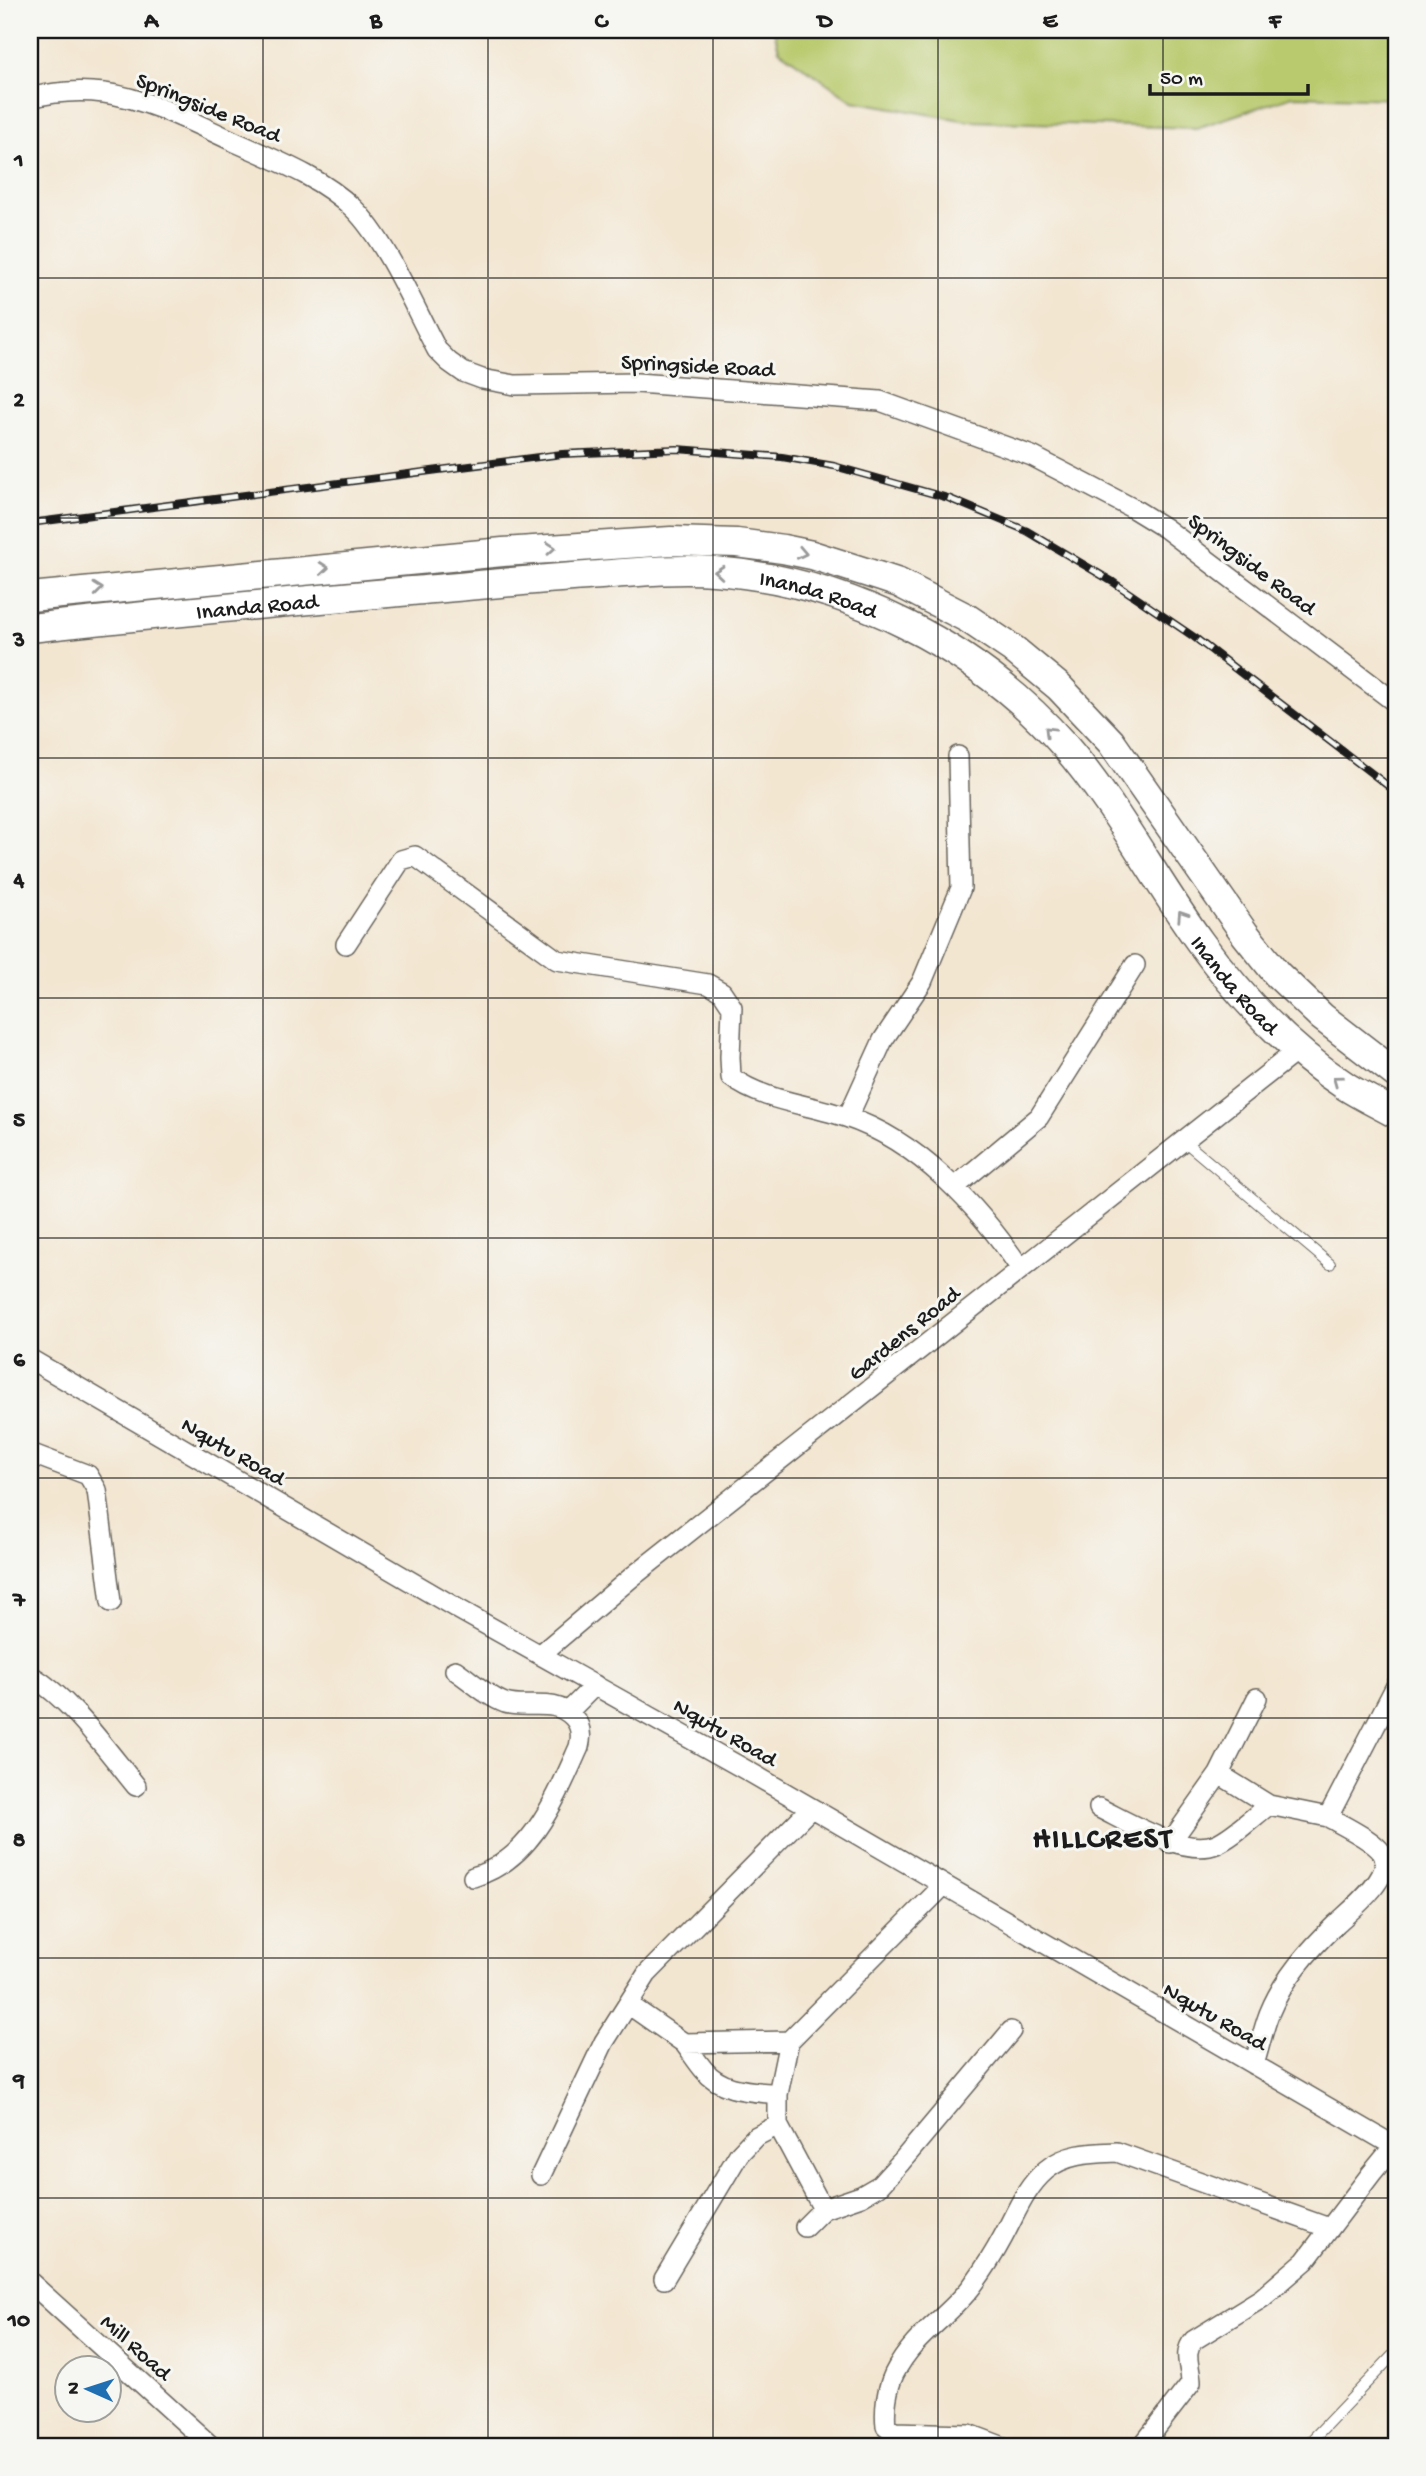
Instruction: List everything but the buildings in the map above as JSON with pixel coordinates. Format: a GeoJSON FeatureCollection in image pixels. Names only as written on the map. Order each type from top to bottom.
{"type":"FeatureCollection","features":[{"type":"Feature","properties":{"kind":"main road","name":"Inanda Road"},"geometry":{"type":"LineString","coordinates":[[30,597],[461,556],[671,541],[737,543],[783,549],[812,555],[890,580],[967,618],[1013,649],[1059,687],[1111,742],[1245,934],[1277,974],[1322,1017],[1396,1074]]}},
{"type":"Feature","properties":{"kind":"main road","name":"Inanda Road"},"geometry":{"type":"LineString","coordinates":[[30,628],[200,609],[664,570],[749,575],[844,599],[898,622],[956,653],[1004,688],[1063,745],[1128,833],[1200,942],[1245,996],[1298,1051],[1347,1087],[1396,1114]]}},
{"type":"Feature","properties":{"kind":"street","name":"Springside Road"},"geometry":{"type":"LineString","coordinates":[[30,98],[47,94],[86,92],[123,97],[202,127],[282,162],[318,182],[354,209],[363,220],[387,256],[437,350],[456,367],[482,379],[515,385],[637,383],[880,401],[1032,456],[1165,528],[1396,703]]}},
{"type":"Feature","properties":{"kind":"street"},"geometry":{"type":"LineString","coordinates":[[848,1117],[883,1040],[922,982],[961,888],[958,756]]}},
{"type":"Feature","properties":{"kind":"street"},"geometry":{"type":"LineString","coordinates":[[346,944],[401,860],[415,856],[558,960],[708,984],[722,992],[732,1007],[731,1077],[745,1088],[848,1117],[891,1136],[955,1187],[1004,1243],[1021,1269]]}},
{"type":"Feature","properties":{"kind":"street"},"geometry":{"type":"LineString","coordinates":[[955,1187],[1038,1116],[1135,965]]}},
{"type":"Feature","properties":{"kind":"street","name":"Gardens Road"},"geometry":{"type":"LineString","coordinates":[[541,1654],[632,1577],[1298,1051]]}},
{"type":"Feature","properties":{"kind":"street","name":"Nqutu Road"},"geometry":{"type":"LineString","coordinates":[[30,1359],[458,1609],[811,1808],[1395,2147]]}},
{"type":"Feature","properties":{"kind":"street"},"geometry":{"type":"LineString","coordinates":[[30,1453],[88,1475],[97,1490],[111,1602]]}},
{"type":"Feature","properties":{"kind":"street"},"geometry":{"type":"LineString","coordinates":[[455,1670],[502,1702],[516,1705],[572,1707],[595,1685]]}},
{"type":"Feature","properties":{"kind":"street"},"geometry":{"type":"LineString","coordinates":[[30,1675],[44,1683],[70,1707],[136,1786]]}},
{"type":"Feature","properties":{"kind":"street"},"geometry":{"type":"LineString","coordinates":[[1328,1817],[1396,1686]]}},
{"type":"Feature","properties":{"kind":"street"},"geometry":{"type":"LineString","coordinates":[[1170,1843],[1219,1774],[1257,1698]]}},
{"type":"Feature","properties":{"kind":"street"},"geometry":{"type":"LineString","coordinates":[[473,1877],[490,1872],[512,1857],[541,1825],[581,1740],[572,1707]]}},
{"type":"Feature","properties":{"kind":"street"},"geometry":{"type":"LineString","coordinates":[[1219,1774],[1269,1805],[1328,1817],[1378,1847],[1385,1859],[1384,1872],[1377,1883],[1317,1944],[1285,1982],[1269,2014],[1254,2066]]}},
{"type":"Feature","properties":{"kind":"street"},"geometry":{"type":"LineString","coordinates":[[1099,1808],[1170,1843],[1202,1846],[1216,1844],[1269,1805]]}},
{"type":"Feature","properties":{"kind":"street"},"geometry":{"type":"LineString","coordinates":[[541,2175],[604,2042],[647,1974],[811,1808]]}},
{"type":"Feature","properties":{"kind":"street"},"geometry":{"type":"LineString","coordinates":[[822,2209],[778,2125],[778,2094],[789,2041],[943,1886]]}},
{"type":"Feature","properties":{"kind":"street"},"geometry":{"type":"LineString","coordinates":[[628,2004],[684,2043],[703,2070],[714,2080],[732,2088],[778,2094]]}},
{"type":"Feature","properties":{"kind":"street"},"geometry":{"type":"LineString","coordinates":[[805,2227],[822,2209],[861,2196],[880,2185],[1011,2031]]}},
{"type":"Feature","properties":{"kind":"street"},"geometry":{"type":"LineString","coordinates":[[684,2043],[789,2041]]}},
{"type":"Feature","properties":{"kind":"street"},"geometry":{"type":"LineString","coordinates":[[664,2279],[739,2154],[755,2137],[778,2125]]}},
{"type":"Feature","properties":{"kind":"street"},"geometry":{"type":"LineString","coordinates":[[1143,2445],[1191,2383],[1186,2355],[1189,2345],[1276,2288],[1305,2261],[1371,2174],[1395,2147]]}},
{"type":"Feature","properties":{"kind":"street"},"geometry":{"type":"LineString","coordinates":[[1001,2446],[969,2434],[894,2432],[886,2426],[889,2388],[903,2358],[924,2332],[972,2286],[1002,2239],[1020,2202],[1045,2171],[1056,2163],[1088,2153],[1117,2152],[1329,2228]]}},
{"type":"Feature","properties":{"kind":"street","name":"Mill Road"},"geometry":{"type":"LineString","coordinates":[[30,2282],[211,2446]]}},
{"type":"Feature","properties":{"kind":"lane"},"geometry":{"type":"LineString","coordinates":[[1184,1141],[1330,1264]]}},
{"type":"Feature","properties":{"kind":"lane"},"geometry":{"type":"LineString","coordinates":[[1306,2446],[1396,2352]]}},
{"type":"Feature","properties":{"kind":"green space"},"geometry":{"type":"Polygon","coordinates":[[[774,30],[1396,30],[1396,99],[1293,96],[1197,128],[967,121],[853,101],[779,50],[774,30]]]}},
{"type":"Feature","properties":{"kind":"railway"},"geometry":{"type":"LineString","coordinates":[[30,523],[562,454],[677,449],[782,457],[834,466],[948,498],[1027,531],[1113,582],[1194,637],[1396,792]]}},
{"type":"Feature","properties":{"kind":"district","name":"HILLCREST"},"geometry":{"type":"Point","coordinates":[1103,1837]}}]}
